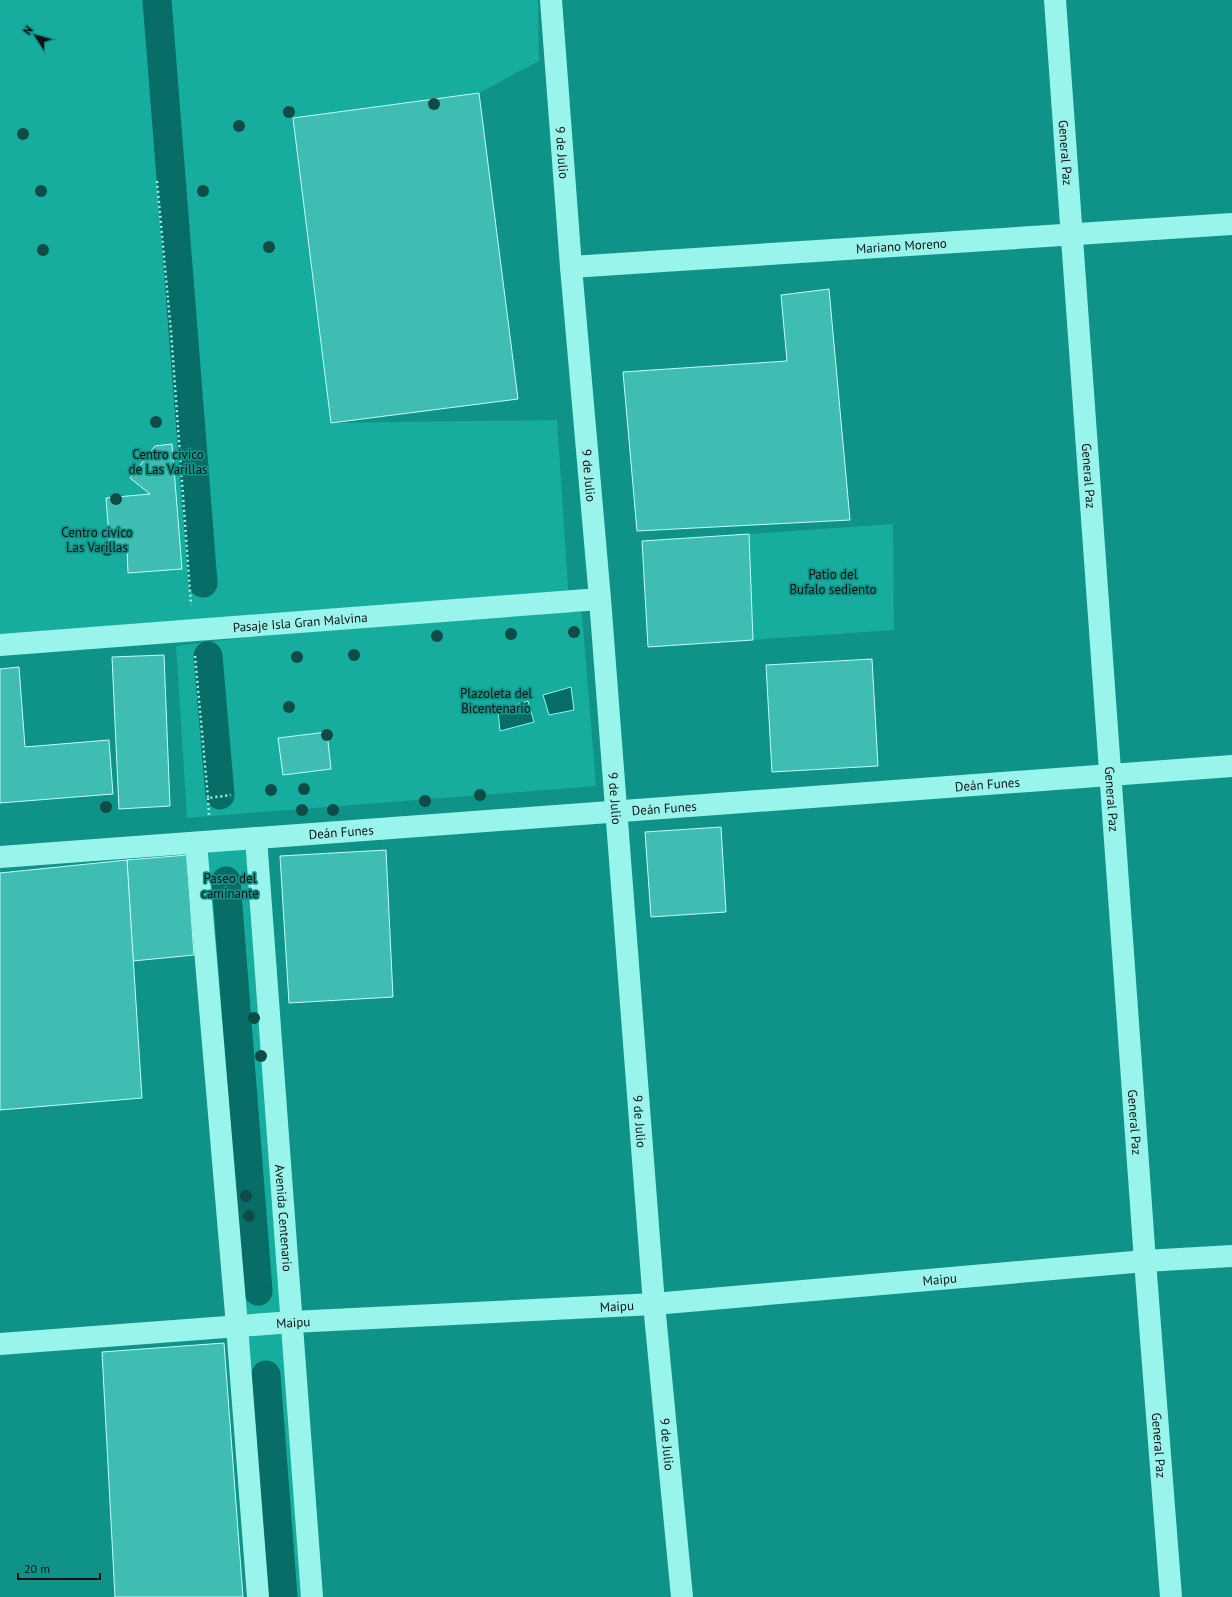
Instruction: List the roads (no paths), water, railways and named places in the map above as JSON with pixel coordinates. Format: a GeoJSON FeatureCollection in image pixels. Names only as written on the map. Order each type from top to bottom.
{"type":"FeatureCollection","features":[{"type":"Feature","properties":{"kind":"street","name":"9 de Julio"},"geometry":{"type":"LineString","coordinates":[[551,0],[571,267],[600,599],[615,812],[654,1304],[682,1597]]}},
{"type":"Feature","properties":{"kind":"street","name":"General Paz"},"geometry":{"type":"LineString","coordinates":[[1055,0],[1073,234],[1144,1261],[1171,1597]]}},
{"type":"Feature","properties":{"kind":"street","name":"Mariano Moreno"},"geometry":{"type":"LineString","coordinates":[[571,267],[1232,224]]}},
{"type":"Feature","properties":{"kind":"street","name":"Pasaje Isla Gran Malvina"},"geometry":{"type":"LineString","coordinates":[[0,645],[600,599]]}},
{"type":"Feature","properties":{"kind":"street","name":"Deán Funes"},"geometry":{"type":"LineString","coordinates":[[0,857],[1232,766]]}},
{"type":"Feature","properties":{"kind":"street","name":"Avenida Centenario"},"geometry":{"type":"LineString","coordinates":[[256,838],[312,1597]]}},
{"type":"Feature","properties":{"kind":"street"},"geometry":{"type":"LineString","coordinates":[[196,842],[237,1326],[258,1597]]}},
{"type":"Feature","properties":{"kind":"street","name":"Maipu"},"geometry":{"type":"LineString","coordinates":[[0,1344],[292,1322],[654,1304],[1144,1261],[1232,1256]]}},
{"type":"Feature","properties":{"kind":"water"},"geometry":{"type":"Polygon","coordinates":[[[571,687],[574,710],[549,715],[543,695],[571,687]]]}},
{"type":"Feature","properties":{"kind":"water"},"geometry":{"type":"Polygon","coordinates":[[[528,701],[534,722],[500,731],[498,711],[528,701]]]}},
{"type":"Feature","properties":{"kind":"waterway"},"geometry":{"type":"LineString","coordinates":[[157,0],[203,583]]}},
{"type":"Feature","properties":{"kind":"waterway"},"geometry":{"type":"LineString","coordinates":[[208,656],[220,795]]}},
{"type":"Feature","properties":{"kind":"waterway"},"geometry":{"type":"LineString","coordinates":[[226,881],[258,1291]]}},
{"type":"Feature","properties":{"kind":"waterway"},"geometry":{"type":"LineString","coordinates":[[266,1375],[283,1597]]}},
{"type":"Feature","properties":{"kind":"park label","name":"Centro civico de Las Varillas"},"geometry":{"type":"Point","coordinates":[168,462]}},
{"type":"Feature","properties":{"kind":"park label","name":"Centro civico Las Varillas"},"geometry":{"type":"Point","coordinates":[97,540]}},
{"type":"Feature","properties":{"kind":"park label","name":"Patio del Bufalo sediento"},"geometry":{"type":"Point","coordinates":[833,582]}},
{"type":"Feature","properties":{"kind":"park label","name":"Plazoleta del Bicentenario"},"geometry":{"type":"Point","coordinates":[496,700]}},
{"type":"Feature","properties":{"kind":"park label","name":"Paseo del caminante"},"geometry":{"type":"Point","coordinates":[230,886]}}]}
